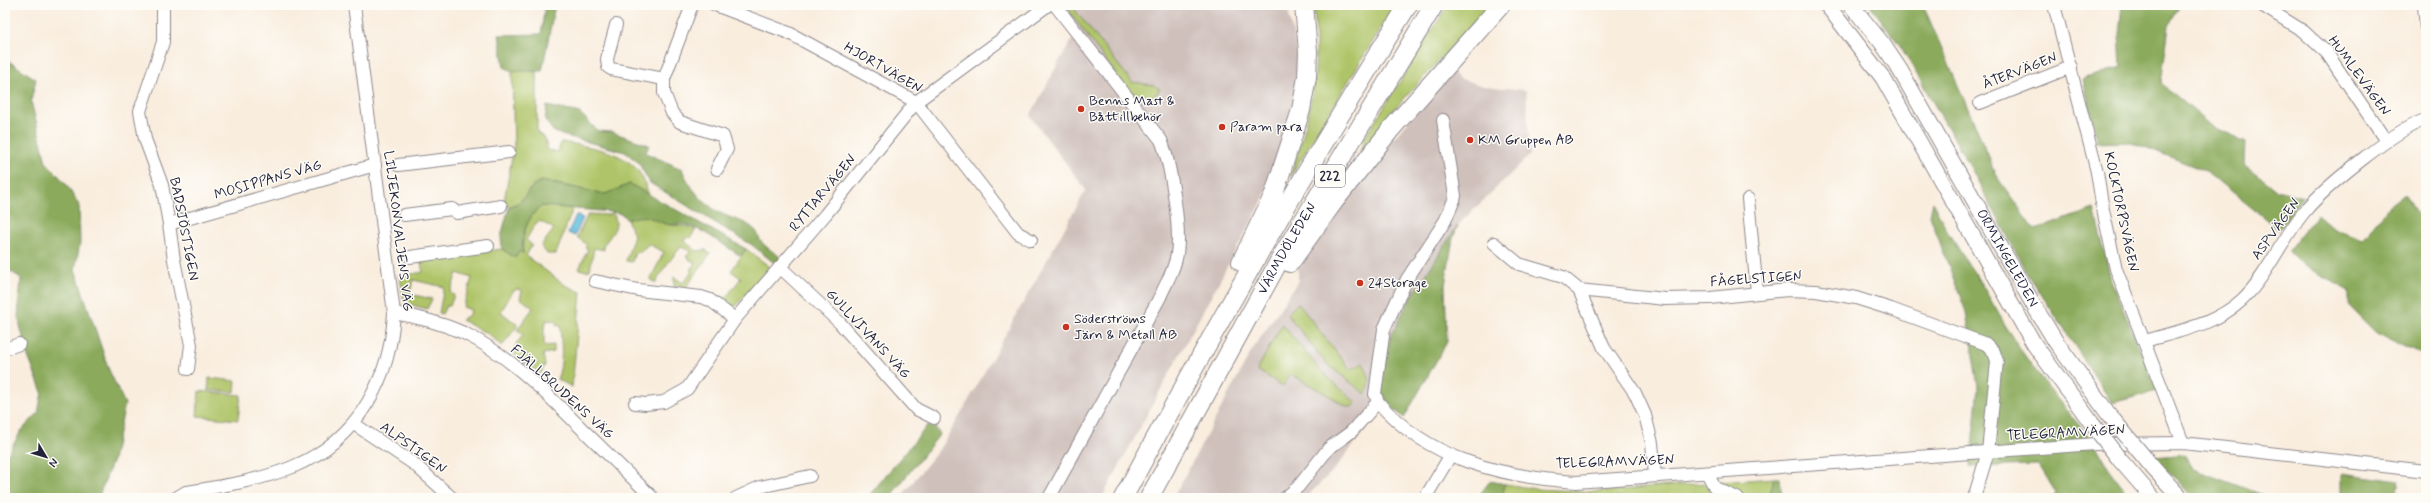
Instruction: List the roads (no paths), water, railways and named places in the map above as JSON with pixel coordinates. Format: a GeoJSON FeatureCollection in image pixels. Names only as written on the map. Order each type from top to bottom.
{"type":"FeatureCollection","features":[{"type":"Feature","properties":{"kind":"highway"},"geometry":{"type":"LineString","coordinates":[[1209,339],[1252,238],[1274,194],[1292,140],[1307,77],[1308,52],[1304,5]]}},
{"type":"Feature","properties":{"kind":"highway","name":"VÄRMDÖLEDEN"},"geometry":{"type":"LineString","coordinates":[[1123,498],[1209,339],[1271,230],[1408,5]]}},
{"type":"Feature","properties":{"kind":"highway","name":"VÄRMDÖLEDEN"},"geometry":{"type":"LineString","coordinates":[[1149,498],[1229,349],[1358,127],[1434,5]]}},
{"type":"Feature","properties":{"kind":"highway"},"geometry":{"type":"LineString","coordinates":[[1229,349],[1333,203],[1386,135],[1501,5]]}},
{"type":"Feature","properties":{"kind":"main road","name":"ORMINGELEDEN"},"geometry":{"type":"LineString","coordinates":[[1827,5],[1883,78],[2034,344],[2093,425],[2138,483]]}},
{"type":"Feature","properties":{"kind":"main road","name":"ORMINGELEDEN"},"geometry":{"type":"LineString","coordinates":[[1851,5],[1882,43],[1900,70],[2056,342],[2110,416],[2154,469],[2181,498]]}},
{"type":"Feature","properties":{"kind":"main road"},"geometry":{"type":"LineString","coordinates":[[2138,483],[2147,498]]}},
{"type":"Feature","properties":{"kind":"main road"},"geometry":{"type":"LineString","coordinates":[[2138,483],[2153,498]]}},
{"type":"Feature","properties":{"kind":"street","name":"BADSJÖSTIGEN"},"geometry":{"type":"LineString","coordinates":[[164,5],[163,42],[140,111],[145,139],[162,185],[174,260],[191,345],[188,369]]}},
{"type":"Feature","properties":{"kind":"street","name":"LILJEKONVALJENS VÄG"},"geometry":{"type":"LineString","coordinates":[[176,498],[186,492],[278,473],[322,452],[341,438],[354,424],[380,382],[386,368],[393,336],[394,313],[354,5]]}},
{"type":"Feature","properties":{"kind":"street"},"geometry":{"type":"LineString","coordinates":[[692,5],[664,79],[664,93],[672,113],[680,122],[723,136],[727,149],[717,169]]}},
{"type":"Feature","properties":{"kind":"street","name":"HJORTVÄGEN"},"geometry":{"type":"LineString","coordinates":[[715,5],[789,32],[916,102],[1018,233],[1031,240]]}},
{"type":"Feature","properties":{"kind":"street","name":"RYTTARVÄGEN"},"geometry":{"type":"LineString","coordinates":[[635,403],[646,404],[664,402],[687,389],[735,319],[780,267],[916,102],[1048,5]]}},
{"type":"Feature","properties":{"kind":"street"},"geometry":{"type":"LineString","coordinates":[[1049,498],[1160,297],[1173,269],[1178,245],[1178,228],[1173,195],[1165,150],[1161,140],[1055,5]]}},
{"type":"Feature","properties":{"kind":"street","name":"KOCKTORPSVÄGEN"},"geometry":{"type":"LineString","coordinates":[[2054,5],[2097,172],[2103,210],[2116,269],[2183,443]]}},
{"type":"Feature","properties":{"kind":"street"},"geometry":{"type":"LineString","coordinates":[[2424,5],[2426,28]]}},
{"type":"Feature","properties":{"kind":"street","name":"HUMLEVÄGEN"},"geometry":{"type":"LineString","coordinates":[[2263,6],[2303,32],[2322,48],[2386,141]]}},
{"type":"Feature","properties":{"kind":"street"},"geometry":{"type":"LineString","coordinates":[[616,25],[607,59],[608,67],[621,72],[664,79]]}},
{"type":"Feature","properties":{"kind":"street","name":"ÅTERVÄGEN"},"geometry":{"type":"LineString","coordinates":[[1980,102],[2071,67]]}},
{"type":"Feature","properties":{"kind":"street"},"geometry":{"type":"LineString","coordinates":[[1286,498],[1298,487],[1329,448],[1351,432],[1378,402],[1375,394],[1384,329],[1407,279],[1444,221],[1455,196],[1443,120]]}},
{"type":"Feature","properties":{"kind":"street","name":"ASPVÄGEN"},"geometry":{"type":"LineString","coordinates":[[2145,341],[2208,322],[2242,299],[2306,210],[2323,193],[2386,141],[2409,126],[2426,120]]}},
{"type":"Feature","properties":{"kind":"street","name":"LILJEKONVALJENS VÄG"},"geometry":{"type":"LineString","coordinates":[[398,165],[508,152]]}},
{"type":"Feature","properties":{"kind":"street","name":"MOSIPPANS VÄG"},"geometry":{"type":"LineString","coordinates":[[169,224],[375,165]]}},
{"type":"Feature","properties":{"kind":"street"},"geometry":{"type":"LineString","coordinates":[[1748,199],[1757,292]]}},
{"type":"Feature","properties":{"kind":"street","name":"LILJEKONVALJENS VÄG"},"geometry":{"type":"LineString","coordinates":[[404,215],[452,209],[457,213],[501,206]]}},
{"type":"Feature","properties":{"kind":"street"},"geometry":{"type":"LineString","coordinates":[[1494,243],[1519,264],[1563,277],[1579,290],[1604,348],[1635,393],[1645,416],[1652,443],[1655,476]]}},
{"type":"Feature","properties":{"kind":"street","name":"LILJEKONVALJENS VÄG"},"geometry":{"type":"LineString","coordinates":[[410,257],[488,246]]}},
{"type":"Feature","properties":{"kind":"street","name":"GULLVIVANS VÄG"},"geometry":{"type":"LineString","coordinates":[[780,267],[840,324],[916,409],[934,418]]}},
{"type":"Feature","properties":{"kind":"street"},"geometry":{"type":"LineString","coordinates":[[595,281],[638,290],[701,297],[710,300],[735,319]]}},
{"type":"Feature","properties":{"kind":"street","name":"FÅGELSTIGEN"},"geometry":{"type":"LineString","coordinates":[[1579,290],[1665,299],[1788,290],[1816,291],[1856,298],[1931,323],[1991,347],[1997,361],[1988,452],[1974,498]]}},
{"type":"Feature","properties":{"kind":"street","name":"FJÄLLBRUDENS VÄG"},"geometry":{"type":"LineString","coordinates":[[394,313],[423,318],[450,327],[480,342],[502,356],[556,402],[653,498]]}},
{"type":"Feature","properties":{"kind":"street"},"geometry":{"type":"LineString","coordinates":[[5,349],[20,344]]}},
{"type":"Feature","properties":{"kind":"street","name":"TELEGRAMVÄGEN"},"geometry":{"type":"LineString","coordinates":[[1378,402],[1400,423],[1450,456],[1499,471],[1548,480],[1576,482],[2095,444],[2183,443],[2426,472]]}},
{"type":"Feature","properties":{"kind":"street","name":"ALPSTIGEN"},"geometry":{"type":"LineString","coordinates":[[354,424],[414,464],[452,498]]}},
{"type":"Feature","properties":{"kind":"street"},"geometry":{"type":"LineString","coordinates":[[1425,498],[1450,456]]}},
{"type":"Feature","properties":{"kind":"street"},"geometry":{"type":"LineString","coordinates":[[1707,473],[1715,488],[1737,498]]}},
{"type":"Feature","properties":{"kind":"street"},"geometry":{"type":"LineString","coordinates":[[736,498],[760,487],[810,476]]}},
{"type":"Feature","properties":{"kind":"water"},"geometry":{"type":"Polygon","coordinates":[[[576,215],[583,218],[575,236],[568,233],[576,215]]]}},
{"type":"Feature","properties":{"kind":"place","name":"Benns Mast & Båttillbehör"},"geometry":{"type":"Point","coordinates":[1081,109]}},
{"type":"Feature","properties":{"kind":"place","name":"Param para"},"geometry":{"type":"Point","coordinates":[1222,127]}},
{"type":"Feature","properties":{"kind":"place","name":"KM Gruppen AB"},"geometry":{"type":"Point","coordinates":[1470,140]}},
{"type":"Feature","properties":{"kind":"place","name":"24Storage"},"geometry":{"type":"Point","coordinates":[1360,283]}},
{"type":"Feature","properties":{"kind":"place","name":"Söderströms Järn & Metall AB"},"geometry":{"type":"Point","coordinates":[1066,327]}}]}
